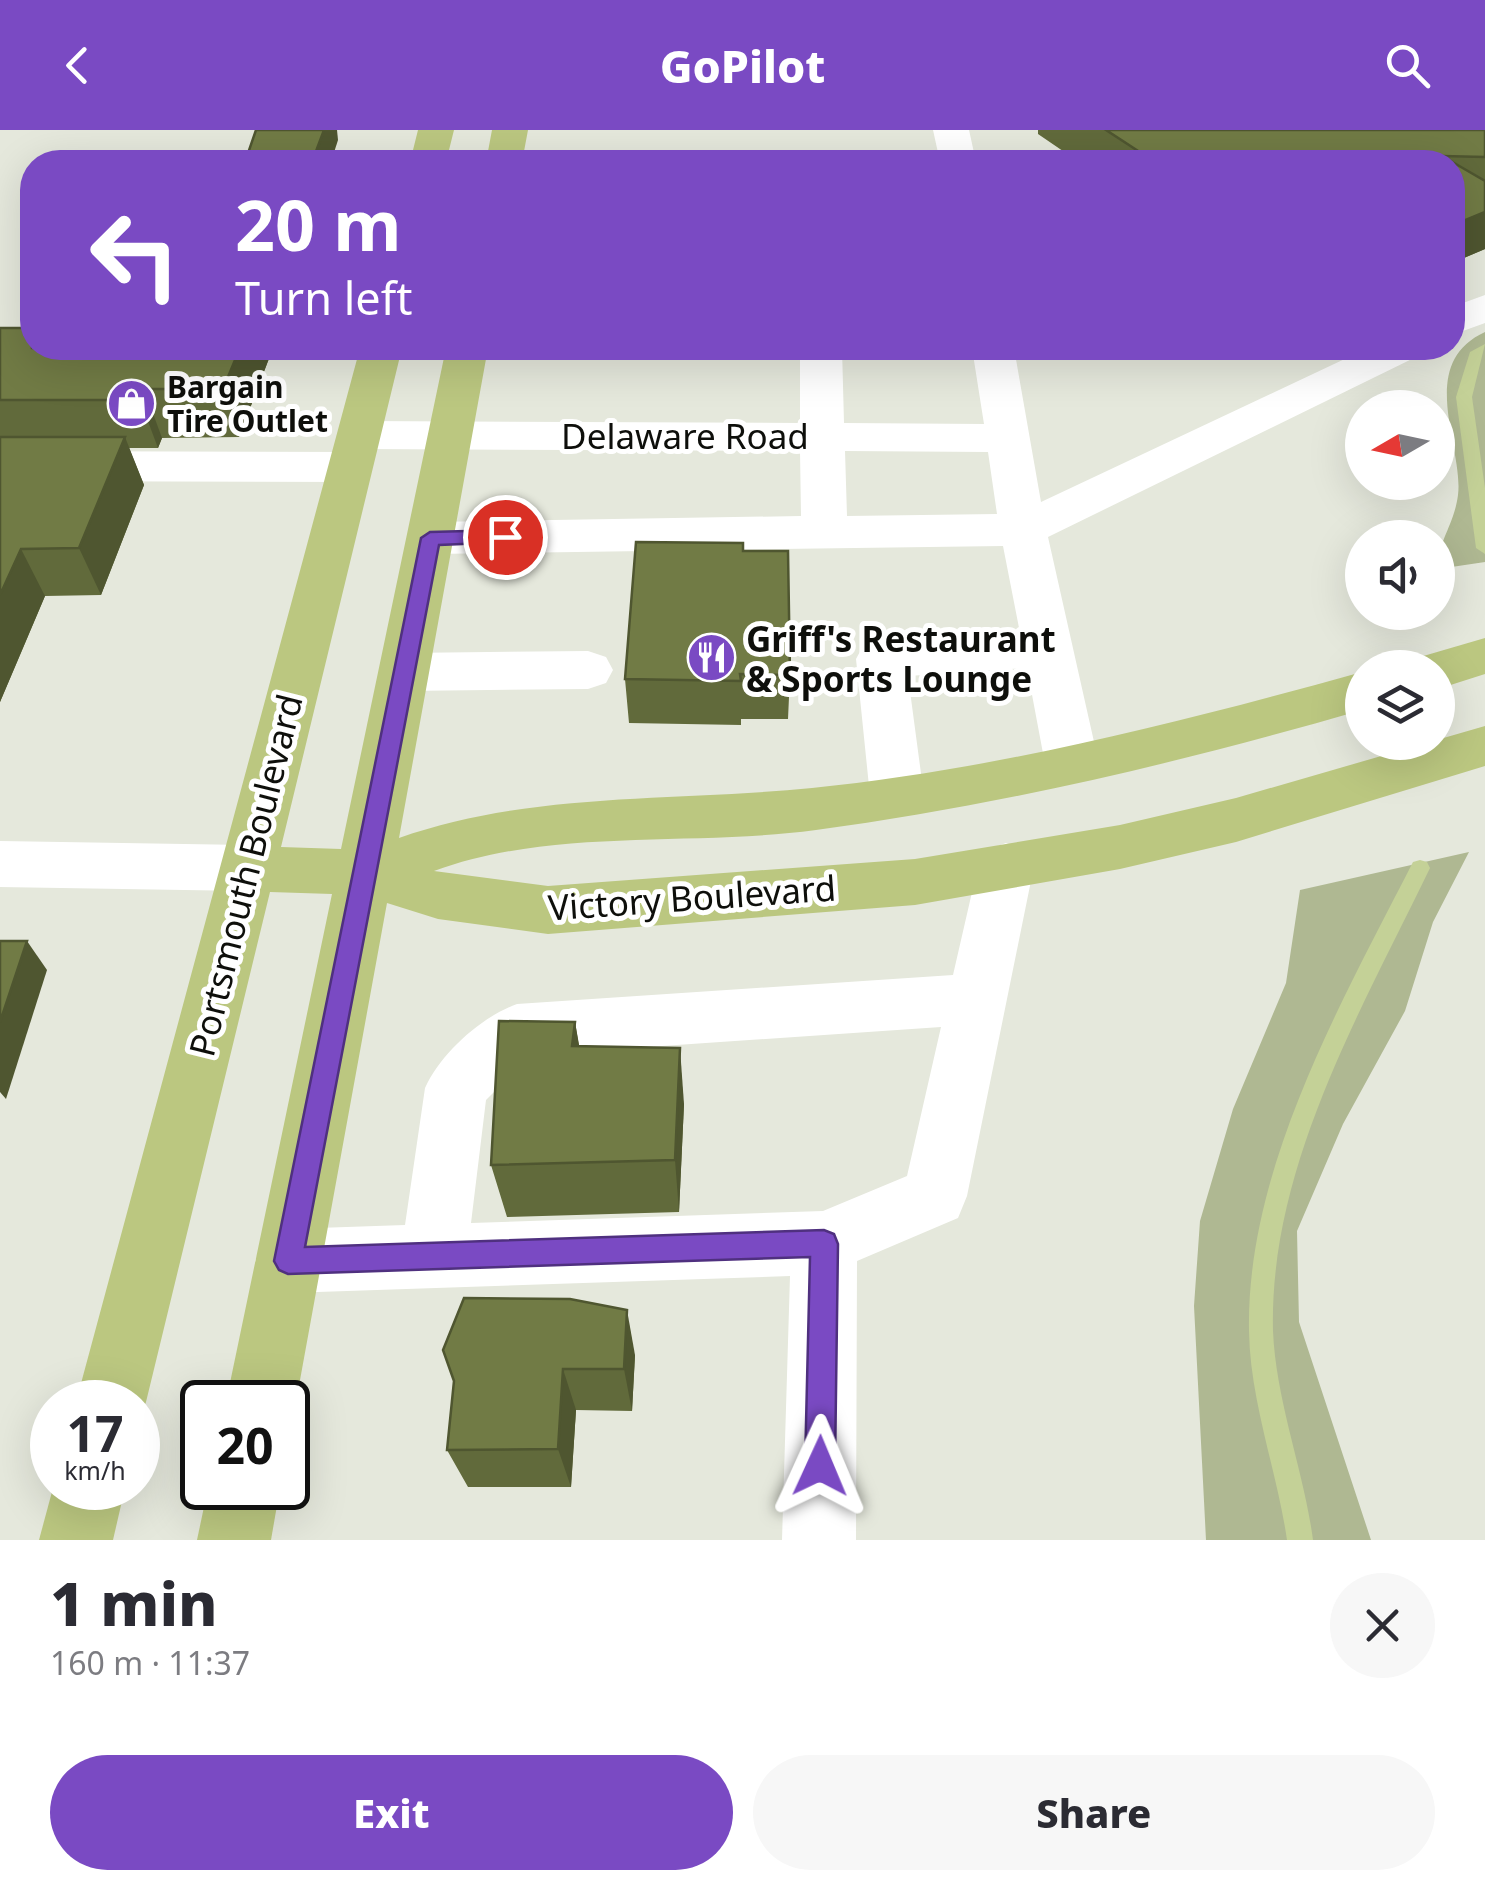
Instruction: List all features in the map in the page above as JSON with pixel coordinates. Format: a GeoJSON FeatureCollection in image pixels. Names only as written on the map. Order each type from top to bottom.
{"type":"FeatureCollection","features":[{"type":"Feature","properties":{"kind":"main road","name":"Portsmouth Boulevard"},"geometry":{"type":"LineString","coordinates":[[116,1380],[378,360]]}},
{"type":"Feature","properties":{"kind":"main road"},"geometry":{"type":"LineString","coordinates":[[265,1380],[465,360]]}},
{"type":"Feature","properties":{"kind":"main road"},"geometry":{"type":"LineString","coordinates":[[1455,665],[1485,656]]}},
{"type":"Feature","properties":{"kind":"main road"},"geometry":{"type":"LineString","coordinates":[[246,868],[364,873],[457,840],[535,826],[813,809],[897,796],[1192,739],[1345,696]]}},
{"type":"Feature","properties":{"kind":"main road","name":"Victory Boulevard"},"geometry":{"type":"LineString","coordinates":[[364,873],[438,896],[548,910],[916,882],[1120,847],[1236,820],[1485,746]]}},
{"type":"Feature","properties":{"kind":"main road"},"geometry":{"type":"LineString","coordinates":[[76,1540],[84,1510]]}},
{"type":"Feature","properties":{"kind":"main road"},"geometry":{"type":"LineString","coordinates":[[234,1540],[240,1510]]}},
{"type":"Feature","properties":{"kind":"street"},"geometry":{"type":"LineString","coordinates":[[821,360],[824,532]]}},
{"type":"Feature","properties":{"kind":"street"},"geometry":{"type":"LineString","coordinates":[[995,360],[1023,530],[1072,764]]}},
{"type":"Feature","properties":{"kind":"street"},"geometry":{"type":"LineString","coordinates":[[430,538],[1023,530],[1376,360]]}},
{"type":"Feature","properties":{"kind":"street","name":"Delaware Road"},"geometry":{"type":"LineString","coordinates":[[0,466],[355,451],[450,436],[1010,438]]}},
{"type":"Feature","properties":{"kind":"street"},"geometry":{"type":"LineString","coordinates":[[897,796],[881,659],[1049,649]]}},
{"type":"Feature","properties":{"kind":"street"},"geometry":{"type":"LineString","coordinates":[[404,672],[588,670]]}},
{"type":"Feature","properties":{"kind":"street"},"geometry":{"type":"LineString","coordinates":[[0,864],[246,868]]}},
{"type":"Feature","properties":{"kind":"street"},"geometry":{"type":"LineString","coordinates":[[288,1261],[824,1244],[935,1196],[1006,866]]}},
{"type":"Feature","properties":{"kind":"street"},"geometry":{"type":"LineString","coordinates":[[434,1256],[456,1088],[517,1030],[978,999]]}},
{"type":"Feature","properties":{"kind":"street"},"geometry":{"type":"LineString","coordinates":[[819,1540],[824,1244]]}},
{"type":"Feature","properties":{"kind":"green space"},"geometry":{"type":"Polygon","coordinates":[[[1485,332],[1485,562],[1455,566],[1455,520],[1451,520],[1458,495],[1455,390],[1447,390],[1447,385],[1455,360],[1465,360],[1465,345],[1485,332]]]}},
{"type":"Feature","properties":{"kind":"green space"},"geometry":{"type":"Polygon","coordinates":[[[1469,852],[1433,922],[1405,1011],[1343,1124],[1297,1231],[1299,1322],[1371,1540],[1206,1540],[1194,1306],[1200,1221],[1233,1109],[1286,983],[1300,890],[1469,852]]]}},
{"type":"Feature","properties":{"kind":"building"},"geometry":{"type":"Polygon","coordinates":[[[256,130],[324,130],[316,150],[249,150],[256,130]]]}},
{"type":"Feature","properties":{"kind":"building"},"geometry":{"type":"Polygon","coordinates":[[[1106,130],[1485,130],[1485,157],[1465,157],[1465,150],[1137,150],[1106,130]]]}},
{"type":"Feature","properties":{"kind":"building"},"geometry":{"type":"Polygon","coordinates":[[[1465,169],[1485,181],[1485,212],[1465,220],[1465,169]]]}},
{"type":"Feature","properties":{"kind":"building"},"geometry":{"type":"Polygon","coordinates":[[[0,328],[20,328],[20,360],[235,360],[223,389],[144,389],[140,400],[0,400],[0,328]]]}},
{"type":"Feature","properties":{"kind":"building"},"geometry":{"type":"Polygon","coordinates":[[[0,437],[125,437],[79,548],[21,549],[0,595],[0,437]]]}},
{"type":"Feature","properties":{"kind":"building","name":"Griff's Restaurant & Sports Lounge"},"geometry":{"type":"Polygon","coordinates":[[[636,542],[743,543],[743,551],[788,551],[790,675],[740,674],[741,681],[625,679],[636,542]]]}},
{"type":"Feature","properties":{"kind":"building"},"geometry":{"type":"Polygon","coordinates":[[[0,941],[27,941],[0,1022],[0,941]]]}},
{"type":"Feature","properties":{"kind":"building"},"geometry":{"type":"Polygon","coordinates":[[[499,1021],[575,1022],[572,1046],[680,1048],[675,1160],[491,1165],[499,1021]]]}},
{"type":"Feature","properties":{"kind":"building"},"geometry":{"type":"Polygon","coordinates":[[[464,1298],[570,1299],[627,1310],[624,1369],[563,1369],[558,1449],[447,1450],[454,1381],[443,1350],[464,1298]]]}},
{"type":"Feature","properties":{"kind":"waterway"},"geometry":{"type":"LineString","coordinates":[[1485,349],[1478,352],[1464,397],[1485,548]]}},
{"type":"Feature","properties":{"kind":"waterway"},"geometry":{"type":"LineString","coordinates":[[1300,1540],[1263,1356],[1264,1272],[1275,1212],[1314,1092],[1420,868]]}},
{"type":"Feature","properties":{"kind":"place","name":"Bargain Tire Outlet"},"geometry":{"type":"Point","coordinates":[132,403]}},
{"type":"Feature","properties":{"kind":"place","name":"Griff's Restaurant & Sports Lounge"},"geometry":{"type":"Point","coordinates":[711,658]}},
{"type":"Feature","properties":{"kind":"route"},"geometry":{"type":"LineString","coordinates":[[505,537],[430,538],[288,1261],[824,1244],[820,1466]]}}]}
